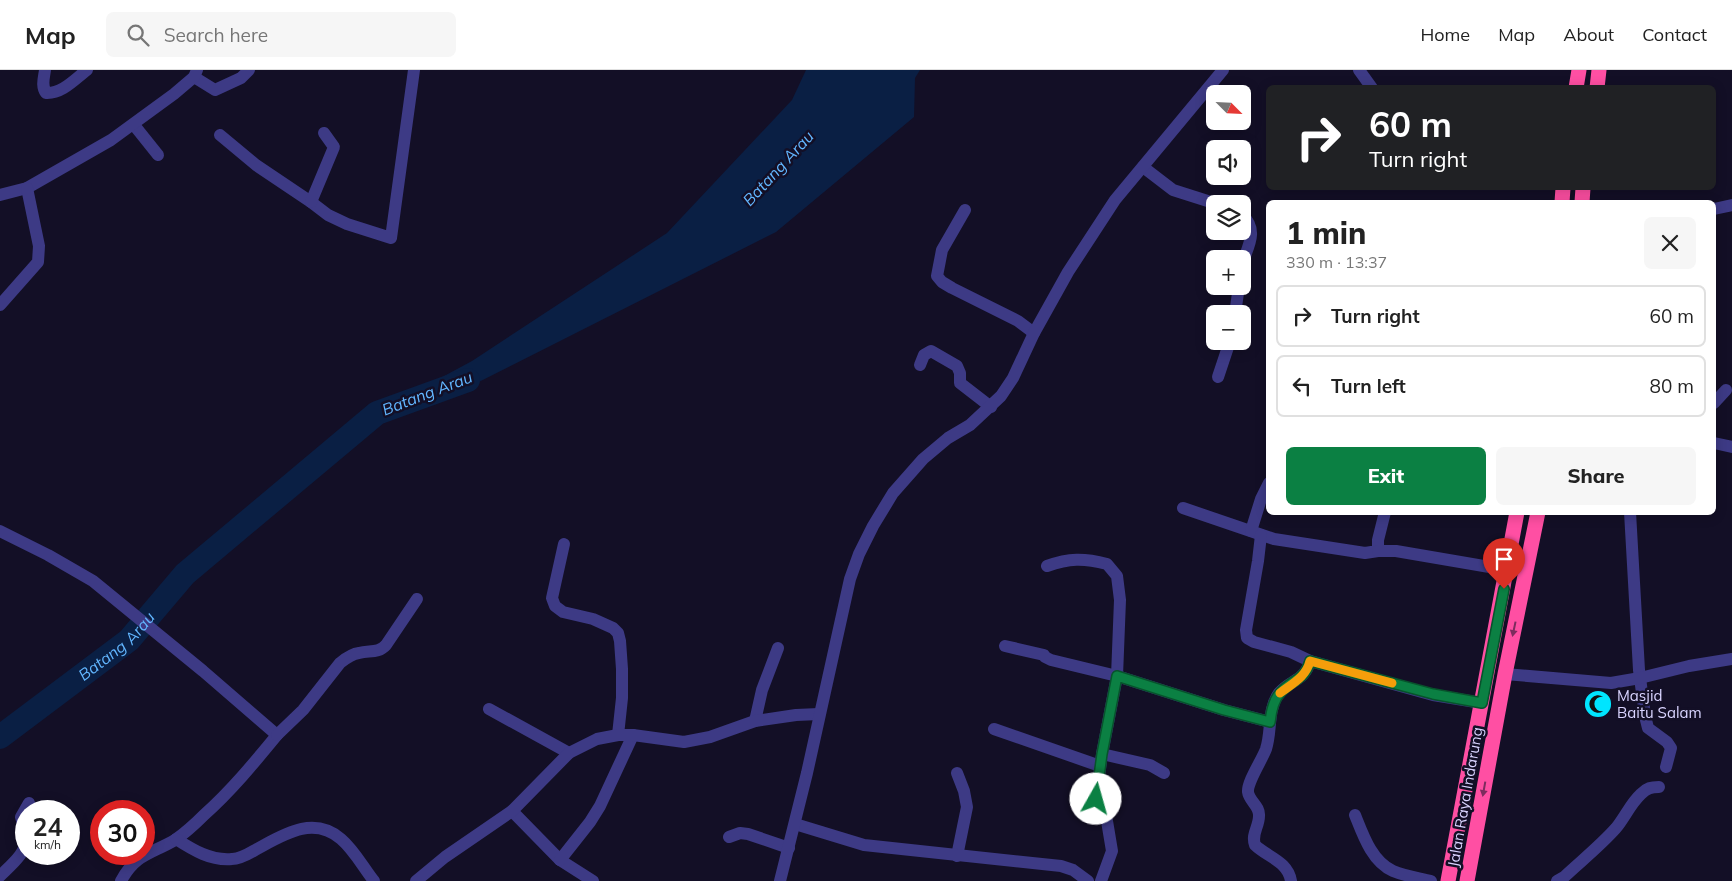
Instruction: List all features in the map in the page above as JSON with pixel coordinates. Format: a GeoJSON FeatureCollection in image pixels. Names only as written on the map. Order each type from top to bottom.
{"type":"FeatureCollection","features":[{"type":"Feature","properties":{"kind":"highway"},"geometry":{"type":"LineString","coordinates":[[1576,85],[1579,70]]}},
{"type":"Feature","properties":{"kind":"highway"},"geometry":{"type":"LineString","coordinates":[[1596,85],[1599,70]]}},
{"type":"Feature","properties":{"kind":"highway","name":"Jalan Raya Indarung"},"geometry":{"type":"LineString","coordinates":[[1448,881],[1516,515]]}},
{"type":"Feature","properties":{"kind":"highway","name":"Jalan Raya Indarung"},"geometry":{"type":"LineString","coordinates":[[1467,881],[1505,674],[1537,515]]}},
{"type":"Feature","properties":{"kind":"highway"},"geometry":{"type":"LineString","coordinates":[[1460,816],[1479,818]]}},
{"type":"Feature","properties":{"kind":"street"},"geometry":{"type":"LineString","coordinates":[[46,70],[44,90],[46,93],[52,94],[87,70]]}},
{"type":"Feature","properties":{"kind":"street"},"geometry":{"type":"LineString","coordinates":[[0,195],[27,188],[85,156],[134,125],[195,73],[215,90],[240,78],[249,70]]}},
{"type":"Feature","properties":{"kind":"street"},"geometry":{"type":"LineString","coordinates":[[220,135],[256,165],[328,215],[347,224],[391,238],[414,70]]}},
{"type":"Feature","properties":{"kind":"street"},"geometry":{"type":"LineString","coordinates":[[780,881],[834,657],[850,579],[859,554],[873,526],[893,493],[923,459],[948,438],[970,426],[1001,396],[1013,378],[1034,333],[1068,272],[1115,200],[1223,70]]}},
{"type":"Feature","properties":{"kind":"street"},"geometry":{"type":"LineString","coordinates":[[1359,70],[1370,85]]}},
{"type":"Feature","properties":{"kind":"street"},"geometry":{"type":"LineString","coordinates":[[134,125],[158,155]]}},
{"type":"Feature","properties":{"kind":"street"},"geometry":{"type":"LineString","coordinates":[[311,202],[334,147],[324,133]]}},
{"type":"Feature","properties":{"kind":"street"},"geometry":{"type":"LineString","coordinates":[[1143,167],[1173,190],[1206,200]]}},
{"type":"Feature","properties":{"kind":"street"},"geometry":{"type":"LineString","coordinates":[[0,304],[38,262],[39,246],[27,188]]}},
{"type":"Feature","properties":{"kind":"street"},"geometry":{"type":"LineString","coordinates":[[1716,209],[1732,205]]}},
{"type":"Feature","properties":{"kind":"street"},"geometry":{"type":"LineString","coordinates":[[965,210],[942,250],[937,276],[942,282],[952,288],[1018,321],[1034,333]]}},
{"type":"Feature","properties":{"kind":"street"},"geometry":{"type":"LineString","coordinates":[[1218,377],[1227,350]]}},
{"type":"Feature","properties":{"kind":"street"},"geometry":{"type":"LineString","coordinates":[[920,364],[924,355],[931,351],[957,366],[960,372],[960,383],[991,407]]}},
{"type":"Feature","properties":{"kind":"street"},"geometry":{"type":"LineString","coordinates":[[1716,401],[1726,390]]}},
{"type":"Feature","properties":{"kind":"street"},"geometry":{"type":"LineString","coordinates":[[1716,443],[1732,447]]}},
{"type":"Feature","properties":{"kind":"street"},"geometry":{"type":"LineString","coordinates":[[1266,489],[1261,499],[1256,533],[1258,561],[1246,630],[1247,638],[1254,642],[1291,652],[1310,661],[1433,694],[1482,703]]}},
{"type":"Feature","properties":{"kind":"street"},"geometry":{"type":"LineString","coordinates":[[1183,508],[1274,539],[1365,553],[1396,551],[1507,570]]}},
{"type":"Feature","properties":{"kind":"street"},"geometry":{"type":"LineString","coordinates":[[1378,551],[1378,540],[1384,515]]}},
{"type":"Feature","properties":{"kind":"street"},"geometry":{"type":"LineString","coordinates":[[1630,515],[1640,678],[1648,728],[1667,742],[1671,748],[1666,768]]}},
{"type":"Feature","properties":{"kind":"street"},"geometry":{"type":"LineString","coordinates":[[0,532],[57,560],[93,581],[203,671],[277,735]]}},
{"type":"Feature","properties":{"kind":"street"},"geometry":{"type":"LineString","coordinates":[[564,544],[552,598],[555,606],[563,612],[592,619],[613,628],[618,633],[620,641],[622,698],[618,735]]}},
{"type":"Feature","properties":{"kind":"street"},"geometry":{"type":"LineString","coordinates":[[1047,566],[1067,560],[1085,559],[1107,564],[1117,576],[1120,600],[1117,676],[1101,760],[1096,807],[1098,812],[1107,821],[1112,851],[1101,881]]}},
{"type":"Feature","properties":{"kind":"street"},"geometry":{"type":"LineString","coordinates":[[121,881],[130,865],[176,839],[205,815],[242,778],[277,735],[303,710],[340,663],[358,653],[375,652],[382,649],[417,599]]}},
{"type":"Feature","properties":{"kind":"street"},"geometry":{"type":"LineString","coordinates":[[1005,646],[1044,655],[1051,660],[1117,676],[1224,710],[1270,722]]}},
{"type":"Feature","properties":{"kind":"street"},"geometry":{"type":"LineString","coordinates":[[754,721],[765,682],[778,648]]}},
{"type":"Feature","properties":{"kind":"street"},"geometry":{"type":"LineString","coordinates":[[1505,674],[1611,684],[1689,666],[1732,659]]}},
{"type":"Feature","properties":{"kind":"street"},"geometry":{"type":"LineString","coordinates":[[1291,881],[1285,867],[1259,849],[1253,841],[1253,835],[1260,814],[1248,792],[1249,783],[1267,748],[1272,708],[1280,693],[1301,678],[1308,670],[1310,661]]}},
{"type":"Feature","properties":{"kind":"street"},"geometry":{"type":"LineString","coordinates":[[489,709],[569,753]]}},
{"type":"Feature","properties":{"kind":"street"},"geometry":{"type":"LineString","coordinates":[[416,881],[445,857],[512,811],[569,753],[597,739],[618,735],[633,735],[684,742],[710,737],[754,721],[796,714],[819,714]]}},
{"type":"Feature","properties":{"kind":"street"},"geometry":{"type":"LineString","coordinates":[[994,729],[1101,760],[1150,765],[1164,773]]}},
{"type":"Feature","properties":{"kind":"street"},"geometry":{"type":"LineString","coordinates":[[560,860],[600,806],[633,735]]}},
{"type":"Feature","properties":{"kind":"street"},"geometry":{"type":"LineString","coordinates":[[957,773],[964,791],[966,807],[958,856]]}},
{"type":"Feature","properties":{"kind":"street"},"geometry":{"type":"LineString","coordinates":[[1557,881],[1564,877],[1614,830],[1625,818],[1642,792],[1650,787],[1662,786]]}},
{"type":"Feature","properties":{"kind":"street"},"geometry":{"type":"LineString","coordinates":[[512,811],[560,860],[593,881]]}},
{"type":"Feature","properties":{"kind":"street"},"geometry":{"type":"LineString","coordinates":[[1355,815],[1369,848],[1387,868],[1394,872],[1431,881]]}},
{"type":"Feature","properties":{"kind":"street"},"geometry":{"type":"LineString","coordinates":[[795,824],[864,845],[1061,866],[1073,870],[1088,881]]}},
{"type":"Feature","properties":{"kind":"street"},"geometry":{"type":"LineString","coordinates":[[176,839],[199,854],[233,859],[246,855],[286,833],[307,827],[323,829],[340,838],[374,881]]}},
{"type":"Feature","properties":{"kind":"street"},"geometry":{"type":"LineString","coordinates":[[729,837],[740,833],[748,834],[789,848]]}},
{"type":"Feature","properties":{"kind":"street"},"geometry":{"type":"LineString","coordinates":[[0,876],[15,860]]}},
{"type":"Feature","properties":{"kind":"water"},"geometry":{"type":"Polygon","coordinates":[[[806,70],[920,70],[915,78],[914,117],[776,232],[443,400],[433,382],[472,361],[667,233],[792,100],[806,70]]]}},
{"type":"Feature","properties":{"kind":"waterway","name":"Batang Arau"},"geometry":{"type":"LineString","coordinates":[[0,737],[129,640],[185,574],[377,413],[468,380]]}},
{"type":"Feature","properties":{"kind":"slow traffic"},"geometry":{"type":"LineString","coordinates":[[1280,693],[1301,678],[1308,670],[1310,661],[1392,683]]}},
{"type":"Feature","properties":{"kind":"place","name":"Masjid Baitu Salam"},"geometry":{"type":"Point","coordinates":[1598,704]}},
{"type":"Feature","properties":{"kind":"route"},"geometry":{"type":"LineString","coordinates":[[1096,799],[1102,754],[1117,676],[1224,710],[1270,722],[1272,708],[1280,693],[1301,678],[1308,670],[1310,661],[1433,694],[1482,703],[1504,589]]}}]}
